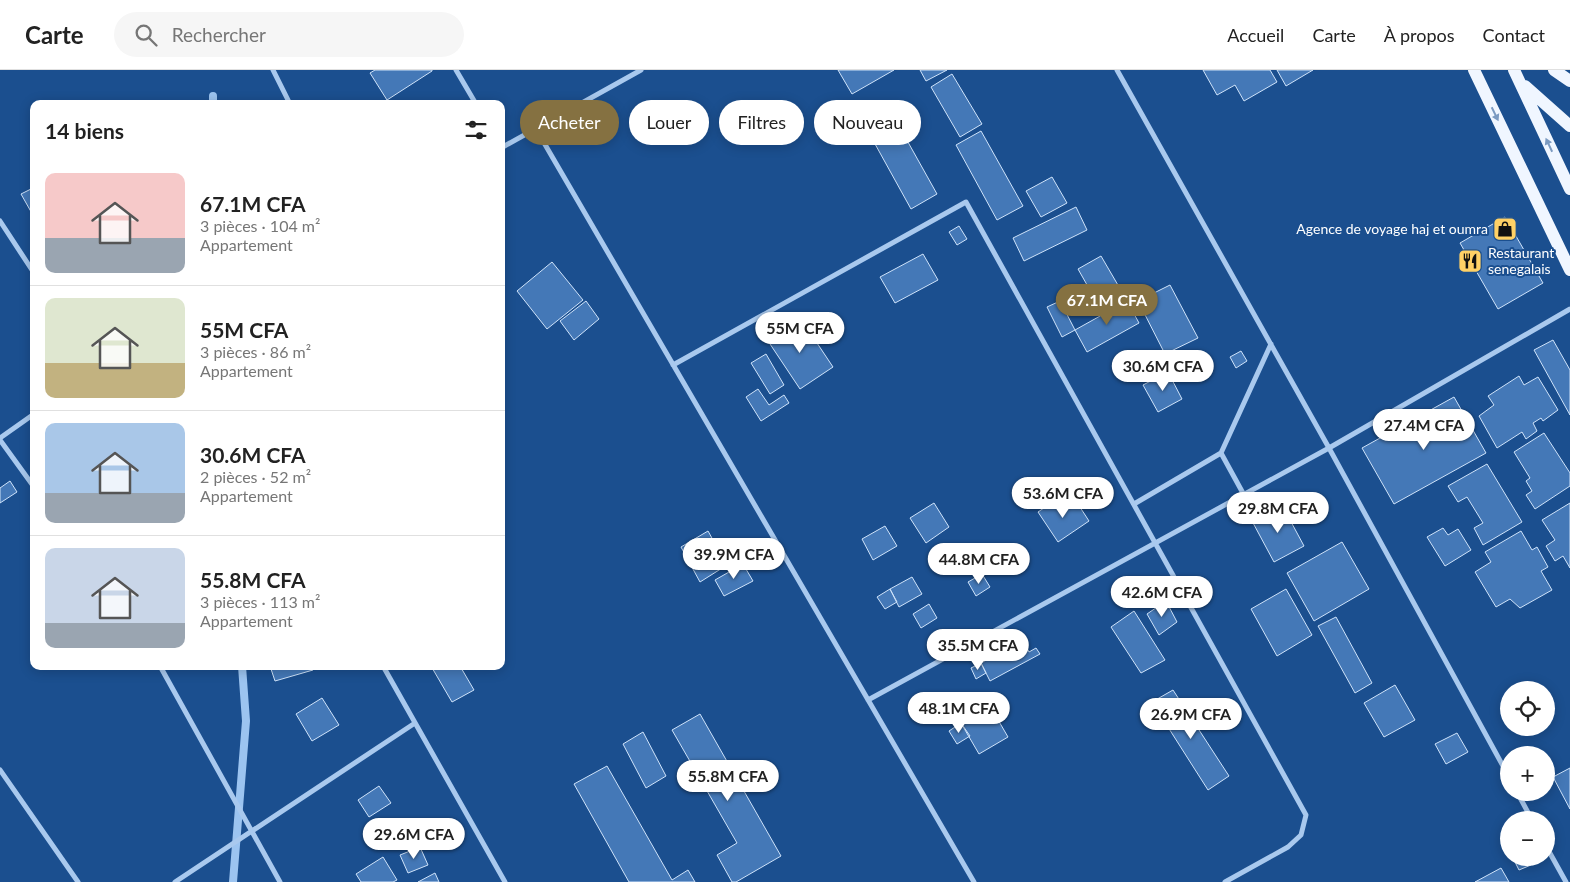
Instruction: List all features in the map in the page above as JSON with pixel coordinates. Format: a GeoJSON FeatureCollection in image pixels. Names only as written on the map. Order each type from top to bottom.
{"type":"FeatureCollection","features":[{"type":"Feature","properties":{"kind":"main road"},"geometry":{"type":"LineString","coordinates":[[1474,70],[1570,270]]}},
{"type":"Feature","properties":{"kind":"main road"},"geometry":{"type":"LineString","coordinates":[[1506,70],[1517,75],[1570,126]]}},
{"type":"Feature","properties":{"kind":"main road"},"geometry":{"type":"LineString","coordinates":[[1554,70],[1570,81]]}},
{"type":"Feature","properties":{"kind":"main road"},"geometry":{"type":"LineString","coordinates":[[1517,75],[1570,189]]}},
{"type":"Feature","properties":{"kind":"street"},"geometry":{"type":"LineString","coordinates":[[273,70],[288,100]]}},
{"type":"Feature","properties":{"kind":"street"},"geometry":{"type":"LineString","coordinates":[[456,70],[474,100]]}},
{"type":"Feature","properties":{"kind":"street"},"geometry":{"type":"LineString","coordinates":[[588,100],[641,70]]}},
{"type":"Feature","properties":{"kind":"street"},"geometry":{"type":"LineString","coordinates":[[1118,70],[1329,448],[1500,761]]}},
{"type":"Feature","properties":{"kind":"street"},"geometry":{"type":"LineString","coordinates":[[505,146],[520,138]]}},
{"type":"Feature","properties":{"kind":"street"},"geometry":{"type":"LineString","coordinates":[[545,145],[974,882]]}},
{"type":"Feature","properties":{"kind":"street"},"geometry":{"type":"LineString","coordinates":[[673,365],[966,202],[1306,815],[1301,835],[1288,847],[1225,882]]}},
{"type":"Feature","properties":{"kind":"street"},"geometry":{"type":"LineString","coordinates":[[0,221],[30,267]]}},
{"type":"Feature","properties":{"kind":"street"},"geometry":{"type":"LineString","coordinates":[[868,700],[1329,448],[1570,309]]}},
{"type":"Feature","properties":{"kind":"street"},"geometry":{"type":"LineString","coordinates":[[1134,504],[1221,453],[1271,344]]}},
{"type":"Feature","properties":{"kind":"street"},"geometry":{"type":"LineString","coordinates":[[30,417],[0,439],[30,481]]}},
{"type":"Feature","properties":{"kind":"street"},"geometry":{"type":"LineString","coordinates":[[1221,453],[1244,494]]}},
{"type":"Feature","properties":{"kind":"street"},"geometry":{"type":"LineString","coordinates":[[162,670],[280,882]]}},
{"type":"Feature","properties":{"kind":"street"},"geometry":{"type":"LineString","coordinates":[[385,670],[505,882]]}},
{"type":"Feature","properties":{"kind":"street"},"geometry":{"type":"LineString","coordinates":[[175,882],[415,723]]}},
{"type":"Feature","properties":{"kind":"street"},"geometry":{"type":"LineString","coordinates":[[0,770],[78,882]]}},
{"type":"Feature","properties":{"kind":"street"},"geometry":{"type":"LineString","coordinates":[[1555,862],[1566,882]]}},
{"type":"Feature","properties":{"kind":"building"},"geometry":{"type":"Polygon","coordinates":[[[375,70],[432,71],[387,100],[370,73],[375,70]]]}},
{"type":"Feature","properties":{"kind":"building"},"geometry":{"type":"Polygon","coordinates":[[[838,70],[894,70],[852,94],[838,70]]]}},
{"type":"Feature","properties":{"kind":"building"},"geometry":{"type":"Polygon","coordinates":[[[920,70],[947,70],[926,81],[920,70]]]}},
{"type":"Feature","properties":{"kind":"building"},"geometry":{"type":"Polygon","coordinates":[[[1203,70],[1270,70],[1277,82],[1244,101],[1235,85],[1217,95],[1203,70]]]}},
{"type":"Feature","properties":{"kind":"building"},"geometry":{"type":"Polygon","coordinates":[[[1277,70],[1313,70],[1286,86],[1277,70]]]}},
{"type":"Feature","properties":{"kind":"building"},"geometry":{"type":"Polygon","coordinates":[[[952,74],[982,124],[960,137],[931,87],[952,74]]]}},
{"type":"Feature","properties":{"kind":"building"},"geometry":{"type":"Polygon","coordinates":[[[981,131],[1023,206],[997,220],[956,145],[981,131]]]}},
{"type":"Feature","properties":{"kind":"building"},"geometry":{"type":"Polygon","coordinates":[[[876,145],[910,145],[937,194],[911,209],[876,145]]]}},
{"type":"Feature","properties":{"kind":"building"},"geometry":{"type":"Polygon","coordinates":[[[1052,177],[1067,203],[1041,217],[1026,191],[1052,177]]]}},
{"type":"Feature","properties":{"kind":"building"},"geometry":{"type":"Polygon","coordinates":[[[30,190],[30,210],[21,194],[30,190]]]}},
{"type":"Feature","properties":{"kind":"building"},"geometry":{"type":"Polygon","coordinates":[[[1076,207],[1087,230],[1024,261],[1013,238],[1076,207]]]}},
{"type":"Feature","properties":{"kind":"building"},"geometry":{"type":"Polygon","coordinates":[[[1505,217],[1543,283],[1498,309],[1460,243],[1505,217]]]}},
{"type":"Feature","properties":{"kind":"building"},"geometry":{"type":"Polygon","coordinates":[[[959,226],[967,239],[957,245],[949,232],[959,226]]]}},
{"type":"Feature","properties":{"kind":"building"},"geometry":{"type":"Polygon","coordinates":[[[923,254],[938,280],[895,303],[880,277],[923,254]]]}},
{"type":"Feature","properties":{"kind":"building"},"geometry":{"type":"Polygon","coordinates":[[[1101,256],[1122,292],[1099,306],[1078,269],[1101,256]]]}},
{"type":"Feature","properties":{"kind":"building"},"geometry":{"type":"Polygon","coordinates":[[[552,262],[583,300],[547,329],[517,291],[552,262]]]}},
{"type":"Feature","properties":{"kind":"building"},"geometry":{"type":"Polygon","coordinates":[[[1170,285],[1198,338],[1165,354],[1138,301],[1170,285]]]}},
{"type":"Feature","properties":{"kind":"building"},"geometry":{"type":"Polygon","coordinates":[[[586,301],[599,319],[574,340],[560,321],[586,301]]]}},
{"type":"Feature","properties":{"kind":"building"},"geometry":{"type":"Polygon","coordinates":[[[1060,301],[1075,330],[1062,337],[1047,307],[1060,301]]]}},
{"type":"Feature","properties":{"kind":"building"},"geometry":{"type":"Polygon","coordinates":[[[1127,301],[1139,323],[1087,352],[1075,330],[1127,301]]]}},
{"type":"Feature","properties":{"kind":"building"},"geometry":{"type":"Polygon","coordinates":[[[801,319],[833,367],[800,389],[768,341],[801,319]]]}},
{"type":"Feature","properties":{"kind":"building"},"geometry":{"type":"Polygon","coordinates":[[[1553,340],[1570,370],[1570,415],[1534,350],[1553,340]]]}},
{"type":"Feature","properties":{"kind":"building"},"geometry":{"type":"Polygon","coordinates":[[[1241,351],[1247,361],[1236,368],[1230,357],[1241,351]]]}},
{"type":"Feature","properties":{"kind":"building"},"geometry":{"type":"Polygon","coordinates":[[[766,354],[784,385],[770,394],[751,363],[766,354]]]}},
{"type":"Feature","properties":{"kind":"building"},"geometry":{"type":"Polygon","coordinates":[[[1168,372],[1182,399],[1158,412],[1143,385],[1168,372]]]}},
{"type":"Feature","properties":{"kind":"building"},"geometry":{"type":"Polygon","coordinates":[[[1519,376],[1524,385],[1538,377],[1558,410],[1543,421],[1541,418],[1533,423],[1537,431],[1526,439],[1522,432],[1497,448],[1479,416],[1494,405],[1488,396],[1519,376]]]}},
{"type":"Feature","properties":{"kind":"building"},"geometry":{"type":"Polygon","coordinates":[[[758,389],[769,405],[784,395],[789,403],[761,421],[746,397],[758,389]]]}},
{"type":"Feature","properties":{"kind":"building"},"geometry":{"type":"Polygon","coordinates":[[[1454,397],[1486,453],[1394,504],[1362,448],[1454,397]]]}},
{"type":"Feature","properties":{"kind":"building"},"geometry":{"type":"Polygon","coordinates":[[[1544,433],[1570,473],[1570,486],[1535,509],[1526,495],[1532,491],[1526,481],[1530,478],[1514,452],[1544,433]]]}},
{"type":"Feature","properties":{"kind":"building"},"geometry":{"type":"Polygon","coordinates":[[[1487,464],[1522,522],[1483,545],[1474,528],[1483,523],[1467,497],[1458,502],[1448,486],[1487,464]]]}},
{"type":"Feature","properties":{"kind":"building"},"geometry":{"type":"Polygon","coordinates":[[[10,481],[17,492],[0,503],[0,488],[10,481]]]}},
{"type":"Feature","properties":{"kind":"building"},"geometry":{"type":"Polygon","coordinates":[[[1057,499],[1064,509],[1076,501],[1089,521],[1058,542],[1038,512],[1057,499]]]}},
{"type":"Feature","properties":{"kind":"building"},"geometry":{"type":"Polygon","coordinates":[[[934,503],[949,527],[926,543],[910,518],[934,503]]]}},
{"type":"Feature","properties":{"kind":"building"},"geometry":{"type":"Polygon","coordinates":[[[1570,503],[1570,568],[1563,556],[1555,561],[1546,546],[1555,540],[1542,520],[1570,503]]]}},
{"type":"Feature","properties":{"kind":"building"},"geometry":{"type":"Polygon","coordinates":[[[1282,505],[1304,546],[1274,562],[1252,521],[1282,505]]]}},
{"type":"Feature","properties":{"kind":"building"},"geometry":{"type":"Polygon","coordinates":[[[885,526],[897,546],[873,560],[862,539],[885,526]]]}},
{"type":"Feature","properties":{"kind":"building"},"geometry":{"type":"Polygon","coordinates":[[[1443,528],[1448,535],[1458,529],[1471,550],[1445,566],[1427,537],[1443,528]]]}},
{"type":"Feature","properties":{"kind":"building"},"geometry":{"type":"Polygon","coordinates":[[[708,531],[727,565],[700,582],[681,547],[708,531]]]}},
{"type":"Feature","properties":{"kind":"building"},"geometry":{"type":"Polygon","coordinates":[[[1521,531],[1532,550],[1537,547],[1548,567],[1541,571],[1552,590],[1520,608],[1510,599],[1496,607],[1475,572],[1491,562],[1485,552],[1521,531]]]}},
{"type":"Feature","properties":{"kind":"building"},"geometry":{"type":"Polygon","coordinates":[[[1342,542],[1369,589],[1314,621],[1287,573],[1342,542]]]}},
{"type":"Feature","properties":{"kind":"building"},"geometry":{"type":"Polygon","coordinates":[[[743,564],[753,581],[724,596],[715,580],[743,564]]]}},
{"type":"Feature","properties":{"kind":"building"},"geometry":{"type":"Polygon","coordinates":[[[982,574],[990,587],[976,596],[968,582],[982,574]]]}},
{"type":"Feature","properties":{"kind":"building"},"geometry":{"type":"Polygon","coordinates":[[[912,577],[922,594],[899,607],[890,589],[912,577]]]}},
{"type":"Feature","properties":{"kind":"building"},"geometry":{"type":"Polygon","coordinates":[[[890,589],[897,602],[885,609],[877,597],[890,589]]]}},
{"type":"Feature","properties":{"kind":"building"},"geometry":{"type":"Polygon","coordinates":[[[1286,589],[1312,635],[1277,656],[1251,609],[1286,589]]]}},
{"type":"Feature","properties":{"kind":"building"},"geometry":{"type":"Polygon","coordinates":[[[1166,601],[1177,622],[1159,635],[1147,614],[1166,601]]]}},
{"type":"Feature","properties":{"kind":"building"},"geometry":{"type":"Polygon","coordinates":[[[929,604],[937,618],[921,628],[913,614],[929,604]]]}},
{"type":"Feature","properties":{"kind":"building"},"geometry":{"type":"Polygon","coordinates":[[[1134,611],[1165,660],[1141,673],[1111,627],[1134,611]]]}},
{"type":"Feature","properties":{"kind":"building"},"geometry":{"type":"Polygon","coordinates":[[[1336,617],[1372,683],[1355,693],[1318,626],[1336,617]]]}},
{"type":"Feature","properties":{"kind":"building"},"geometry":{"type":"Polygon","coordinates":[[[1023,640],[1029,652],[1036,648],[1040,654],[990,681],[981,663],[1023,640]]]}},
{"type":"Feature","properties":{"kind":"building"},"geometry":{"type":"Polygon","coordinates":[[[981,663],[986,673],[976,679],[971,668],[981,663]]]}},
{"type":"Feature","properties":{"kind":"building"},"geometry":{"type":"Polygon","coordinates":[[[271,670],[313,670],[275,681],[271,670]]]}},
{"type":"Feature","properties":{"kind":"building"},"geometry":{"type":"Polygon","coordinates":[[[433,670],[462,670],[474,690],[452,702],[433,670]]]}},
{"type":"Feature","properties":{"kind":"building"},"geometry":{"type":"Polygon","coordinates":[[[1395,685],[1415,720],[1384,737],[1364,703],[1395,685]]]}},
{"type":"Feature","properties":{"kind":"building"},"geometry":{"type":"Polygon","coordinates":[[[1173,690],[1229,776],[1208,790],[1152,702],[1173,690]]]}},
{"type":"Feature","properties":{"kind":"building"},"geometry":{"type":"Polygon","coordinates":[[[322,698],[339,725],[312,741],[296,714],[322,698]]]}},
{"type":"Feature","properties":{"kind":"building"},"geometry":{"type":"Polygon","coordinates":[[[990,706],[1008,737],[979,754],[961,723],[990,706]]]}},
{"type":"Feature","properties":{"kind":"building"},"geometry":{"type":"Polygon","coordinates":[[[700,714],[781,856],[736,882],[732,882],[717,855],[737,843],[672,730],[700,714]]]}},
{"type":"Feature","properties":{"kind":"building"},"geometry":{"type":"Polygon","coordinates":[[[961,723],[970,736],[957,744],[949,731],[961,723]]]}},
{"type":"Feature","properties":{"kind":"building"},"geometry":{"type":"Polygon","coordinates":[[[643,732],[666,776],[646,788],[623,744],[643,732]]]}},
{"type":"Feature","properties":{"kind":"building"},"geometry":{"type":"Polygon","coordinates":[[[1457,733],[1468,752],[1446,764],[1435,744],[1457,733]]]}},
{"type":"Feature","properties":{"kind":"building"},"geometry":{"type":"Polygon","coordinates":[[[607,766],[672,880],[688,870],[695,882],[629,882],[574,784],[607,766]]]}},
{"type":"Feature","properties":{"kind":"building"},"geometry":{"type":"Polygon","coordinates":[[[1570,768],[1570,809],[1555,781],[1555,776],[1570,768]]]}},
{"type":"Feature","properties":{"kind":"building"},"geometry":{"type":"Polygon","coordinates":[[[379,786],[391,803],[369,817],[358,800],[379,786]]]}},
{"type":"Feature","properties":{"kind":"building"},"geometry":{"type":"Polygon","coordinates":[[[420,847],[428,865],[408,873],[400,855],[420,847]]]}},
{"type":"Feature","properties":{"kind":"building"},"geometry":{"type":"Polygon","coordinates":[[[383,857],[397,880],[393,882],[361,882],[356,874],[383,857]]]}},
{"type":"Feature","properties":{"kind":"building"},"geometry":{"type":"Polygon","coordinates":[[[1517,866],[1529,866],[1519,870],[1517,866]]]}},
{"type":"Feature","properties":{"kind":"building"},"geometry":{"type":"Polygon","coordinates":[[[1501,868],[1509,882],[1475,882],[1501,868]]]}},
{"type":"Feature","properties":{"kind":"building"},"geometry":{"type":"Polygon","coordinates":[[[435,873],[439,882],[418,882],[435,873]]]}},
{"type":"Feature","properties":{"kind":"waterway"},"geometry":{"type":"LineString","coordinates":[[233,882],[246,721],[242,670]]}},
{"type":"Feature","properties":{"kind":"place","name":"Agence de voyage haj et oumra"},"geometry":{"type":"Point","coordinates":[1505,229]}},
{"type":"Feature","properties":{"kind":"place","name":"Restaurant senegalais"},"geometry":{"type":"Point","coordinates":[1470,261]}}]}
